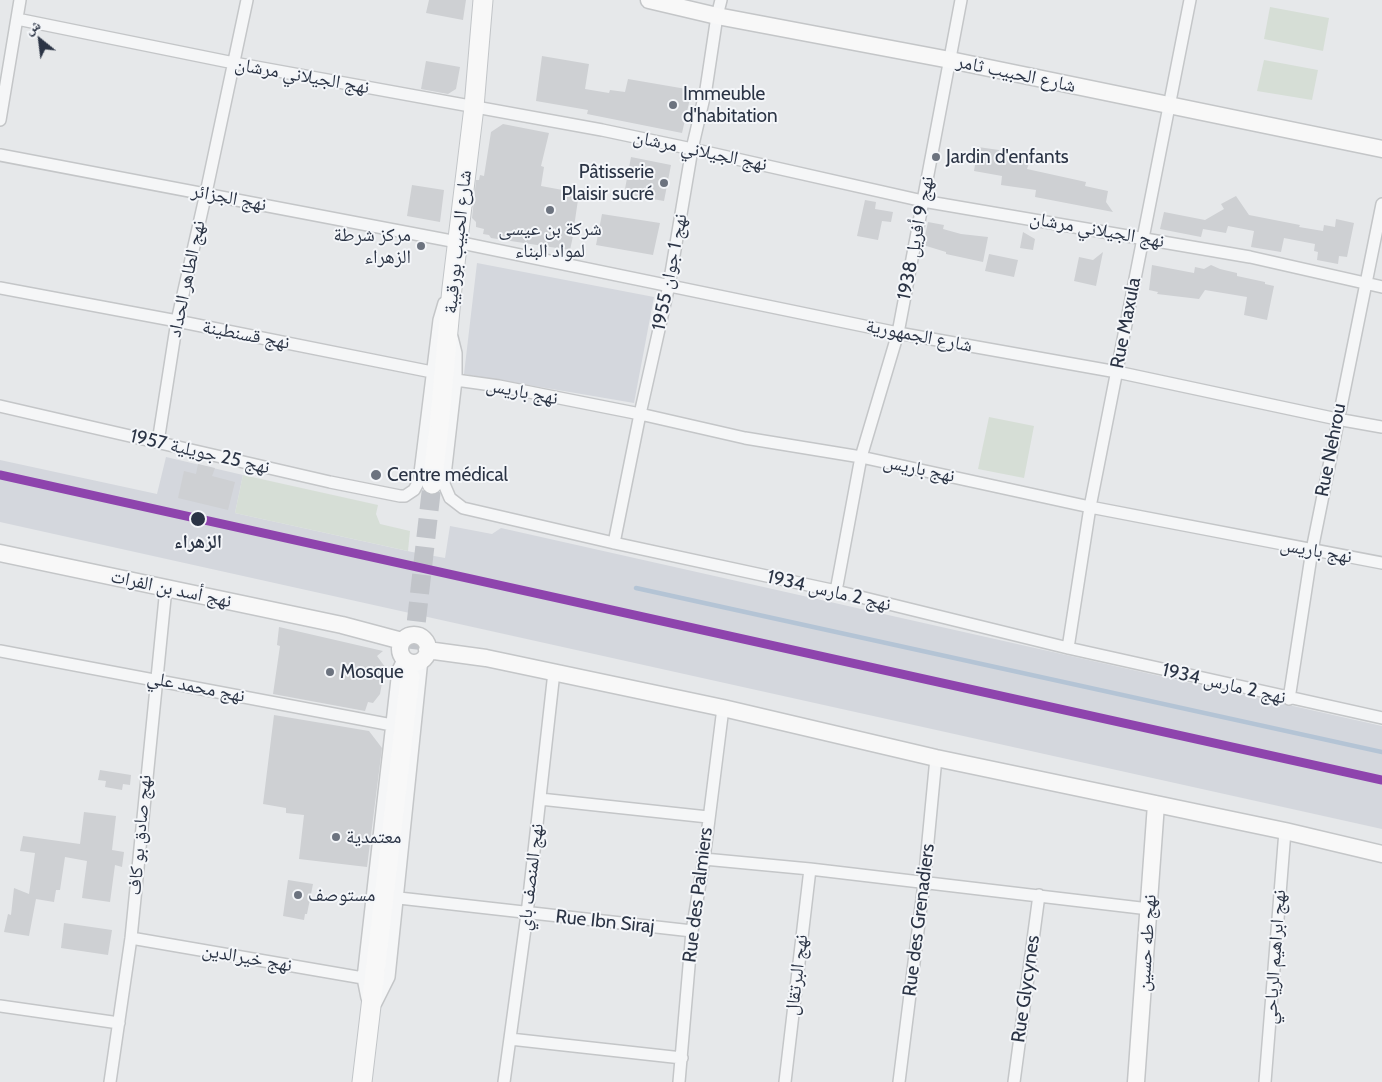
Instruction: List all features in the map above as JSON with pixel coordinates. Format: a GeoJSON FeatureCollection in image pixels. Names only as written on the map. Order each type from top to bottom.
{"type":"FeatureCollection","features":[{"type":"Feature","properties":{"kind":"main road","name":"شارع الحبيب بورقيبة"},"geometry":{"type":"LineString","coordinates":[[432,484],[432,426],[449,326],[457,242],[474,107],[483,0]]}},
{"type":"Feature","properties":{"kind":"main road"},"geometry":{"type":"LineString","coordinates":[[362,1082],[410,677]]}},
{"type":"Feature","properties":{"kind":"street"},"geometry":{"type":"LineString","coordinates":[[0,120],[20,0]]}},
{"type":"Feature","properties":{"kind":"street","name":"نهج الطاهر الحداد"},"geometry":{"type":"LineString","coordinates":[[158,442],[177,321],[247,0]]}},
{"type":"Feature","properties":{"kind":"street","name":"شارع الحبيب ثامر"},"geometry":{"type":"LineString","coordinates":[[649,0],[719,8],[950,60],[1382,150]]}},
{"type":"Feature","properties":{"kind":"street","name":"نهج 9 أفريل 1938"},"geometry":{"type":"LineString","coordinates":[[836,591],[862,456],[898,333],[961,0]]}},
{"type":"Feature","properties":{"kind":"street","name":"Rue Maxula"},"geometry":{"type":"LineString","coordinates":[[1068,648],[1090,507],[1190,0]]}},
{"type":"Feature","properties":{"kind":"street","name":"نهج 1 جوان 1955"},"geometry":{"type":"LineString","coordinates":[[614,544],[640,414],[669,285],[692,149],[706,89],[719,8]]}},
{"type":"Feature","properties":{"kind":"street","name":"نهج الجيلاني مرشان"},"geometry":{"type":"LineString","coordinates":[[17,19],[234,63],[692,149],[923,201],[1250,257],[1382,286]]}},
{"type":"Feature","properties":{"kind":"street","name":"نهج الجزائر"},"geometry":{"type":"LineString","coordinates":[[0,155],[457,242]]}},
{"type":"Feature","properties":{"kind":"street","name":"Rue Nehrou"},"geometry":{"type":"LineString","coordinates":[[1289,699],[1312,550],[1382,204]]}},
{"type":"Feature","properties":{"kind":"street","name":"شارع الجمهورية"},"geometry":{"type":"LineString","coordinates":[[457,242],[898,333],[1116,372],[1382,427]]}},
{"type":"Feature","properties":{"kind":"street","name":"نهج قسنطينة"},"geometry":{"type":"LineString","coordinates":[[0,288],[432,372]]}},
{"type":"Feature","properties":{"kind":"street"},"geometry":{"type":"LineString","coordinates":[[432,426],[432,372],[441,312],[452,288]]}},
{"type":"Feature","properties":{"kind":"street","name":"نهج 2 مارس 1934"},"geometry":{"type":"LineString","coordinates":[[449,326],[456,352],[456,380],[444,484],[450,498],[463,508],[614,544],[836,591],[1068,648],[1289,699],[1382,718]]}},
{"type":"Feature","properties":{"kind":"street","name":"نهج باريس"},"geometry":{"type":"LineString","coordinates":[[456,380],[499,386],[640,414],[745,438],[862,456],[1090,507],[1382,563]]}},
{"type":"Feature","properties":{"kind":"street","name":"نهج 25 جويلية 1957"},"geometry":{"type":"LineString","coordinates":[[0,406],[330,482],[400,496],[410,494],[417,486],[432,426]]}},
{"type":"Feature","properties":{"kind":"street","name":"نهج أسد بن الفرات"},"geometry":{"type":"LineString","coordinates":[[0,553],[342,625],[402,641]]}},
{"type":"Feature","properties":{"kind":"street","name":"نهج صادق بو كاف"},"geometry":{"type":"LineString","coordinates":[[110,1082],[131,938],[155,679],[166,588]]}},
{"type":"Feature","properties":{"kind":"street"},"geometry":{"type":"LineString","coordinates":[[370,1015],[389,977],[425,655],[425,642],[418,636],[409,636],[402,641],[400,650],[404,658],[412,662],[416,662],[425,655],[475,656],[723,708],[936,758],[1382,854]]}},
{"type":"Feature","properties":{"kind":"street","name":"نهج محمد علي"},"geometry":{"type":"LineString","coordinates":[[0,651],[392,725]]}},
{"type":"Feature","properties":{"kind":"street"},"geometry":{"type":"LineString","coordinates":[[370,1015],[363,978],[398,670],[404,658]]}},
{"type":"Feature","properties":{"kind":"street","name":"نهج المنصف باي"},"geometry":{"type":"LineString","coordinates":[[504,1082],[527,914],[554,672]]}},
{"type":"Feature","properties":{"kind":"street","name":"Rue des Palmiers"},"geometry":{"type":"LineString","coordinates":[[679,1082],[692,931],[704,859],[723,708]]}},
{"type":"Feature","properties":{"kind":"street","name":"Rue des Grenadiers"},"geometry":{"type":"LineString","coordinates":[[899,1082],[924,883],[936,758]]}},
{"type":"Feature","properties":{"kind":"street"},"geometry":{"type":"LineString","coordinates":[[540,799],[708,817]]}},
{"type":"Feature","properties":{"kind":"street","name":"نهج طه حسين"},"geometry":{"type":"LineString","coordinates":[[1136,1082],[1156,804]]}},
{"type":"Feature","properties":{"kind":"street","name":"نهج ابراهيم الرياحي"},"geometry":{"type":"LineString","coordinates":[[1265,1082],[1285,832]]}},
{"type":"Feature","properties":{"kind":"street"},"geometry":{"type":"LineString","coordinates":[[704,859],[810,869],[1149,909]]}},
{"type":"Feature","properties":{"kind":"street","name":"نهج البرتقال"},"geometry":{"type":"LineString","coordinates":[[784,1082],[810,869]]}},
{"type":"Feature","properties":{"kind":"street","name":"Rue Glycynes"},"geometry":{"type":"LineString","coordinates":[[1014,1082],[1039,895]]}},
{"type":"Feature","properties":{"kind":"street","name":"Rue Ibn Siraj"},"geometry":{"type":"LineString","coordinates":[[399,898],[527,914],[692,931]]}},
{"type":"Feature","properties":{"kind":"street","name":"نهج خيرالدين"},"geometry":{"type":"LineString","coordinates":[[131,938],[363,978]]}},
{"type":"Feature","properties":{"kind":"street"},"geometry":{"type":"LineString","coordinates":[[0,1006],[119,1023]]}},
{"type":"Feature","properties":{"kind":"street"},"geometry":{"type":"LineString","coordinates":[[510,1039],[682,1058]]}},
{"type":"Feature","properties":{"kind":"shaded area"},"geometry":{"type":"Polygon","coordinates":[[[1270,7],[1329,18],[1323,51],[1264,39],[1270,7]]]}},
{"type":"Feature","properties":{"kind":"shaded area"},"geometry":{"type":"Polygon","coordinates":[[[1264,60],[1318,70],[1312,100],[1257,91],[1264,60]]]}},
{"type":"Feature","properties":{"kind":"shaded area"},"geometry":{"type":"Polygon","coordinates":[[[477,263],[654,297],[634,403],[464,374],[477,263]]]}},
{"type":"Feature","properties":{"kind":"shaded area"},"geometry":{"type":"Polygon","coordinates":[[[989,417],[1034,426],[1024,478],[978,469],[989,417]]]}},
{"type":"Feature","properties":{"kind":"shaded area"},"geometry":{"type":"Polygon","coordinates":[[[166,457],[243,475],[235,513],[445,558],[450,526],[492,534],[501,528],[1382,726],[1382,829],[0,522],[0,460],[157,494],[166,457]]]}},
{"type":"Feature","properties":{"kind":"shaded area"},"geometry":{"type":"Polygon","coordinates":[[[243,475],[378,505],[376,514],[380,524],[410,531],[408,551],[235,513],[243,475]]]}},
{"type":"Feature","properties":{"kind":"building"},"geometry":{"type":"Polygon","coordinates":[[[429,0],[466,0],[463,20],[426,13],[429,0]]]}},
{"type":"Feature","properties":{"kind":"building"},"geometry":{"type":"Polygon","coordinates":[[[542,56],[589,64],[585,89],[609,93],[610,90],[625,92],[628,79],[692,90],[682,133],[587,114],[588,110],[536,101],[542,56]]]}},
{"type":"Feature","properties":{"kind":"building"},"geometry":{"type":"Polygon","coordinates":[[[426,61],[460,67],[456,89],[448,94],[421,89],[426,61]]]}},
{"type":"Feature","properties":{"kind":"building"},"geometry":{"type":"Polygon","coordinates":[[[503,124],[549,133],[541,166],[544,167],[541,186],[579,193],[570,250],[491,238],[489,235],[483,234],[484,229],[476,227],[476,222],[472,218],[476,180],[479,180],[480,175],[484,176],[491,132],[503,124]]]}},
{"type":"Feature","properties":{"kind":"building"},"geometry":{"type":"Polygon","coordinates":[[[978,147],[999,150],[998,154],[1025,159],[1025,162],[1029,163],[1027,169],[1086,182],[1085,186],[1108,191],[1106,202],[1113,212],[1035,197],[1036,190],[1001,185],[1002,176],[974,171],[978,147]]]}},
{"type":"Feature","properties":{"kind":"building"},"geometry":{"type":"Polygon","coordinates":[[[631,157],[671,165],[664,201],[624,194],[631,157]]]}},
{"type":"Feature","properties":{"kind":"building"},"geometry":{"type":"Polygon","coordinates":[[[412,185],[444,190],[440,222],[407,216],[412,185]]]}},
{"type":"Feature","properties":{"kind":"building"},"geometry":{"type":"Polygon","coordinates":[[[1236,196],[1249,215],[1300,225],[1299,227],[1323,231],[1324,225],[1335,227],[1336,219],[1354,223],[1347,257],[1339,256],[1338,264],[1317,260],[1318,252],[1314,251],[1315,244],[1284,238],[1281,252],[1251,247],[1254,231],[1228,226],[1226,233],[1203,229],[1201,237],[1160,229],[1164,212],[1205,220],[1224,209],[1221,204],[1236,196]]]}},
{"type":"Feature","properties":{"kind":"building"},"geometry":{"type":"Polygon","coordinates":[[[865,200],[876,202],[875,209],[893,212],[891,222],[882,221],[878,240],[857,236],[865,200]]]}},
{"type":"Feature","properties":{"kind":"building"},"geometry":{"type":"Polygon","coordinates":[[[602,214],[660,223],[653,255],[596,245],[602,214]]]}},
{"type":"Feature","properties":{"kind":"building"},"geometry":{"type":"Polygon","coordinates":[[[928,222],[944,225],[943,229],[961,234],[988,237],[983,262],[946,254],[946,252],[923,245],[928,222]]]}},
{"type":"Feature","properties":{"kind":"building"},"geometry":{"type":"Polygon","coordinates":[[[1023,232],[1035,239],[1033,250],[1020,248],[1023,232]]]}},
{"type":"Feature","properties":{"kind":"building"},"geometry":{"type":"Polygon","coordinates":[[[1103,252],[1096,286],[1074,281],[1079,257],[1093,260],[1103,252]]]}},
{"type":"Feature","properties":{"kind":"building"},"geometry":{"type":"Polygon","coordinates":[[[989,254],[1018,260],[1014,277],[985,271],[989,254]]]}},
{"type":"Feature","properties":{"kind":"building"},"geometry":{"type":"Polygon","coordinates":[[[1152,265],[1194,273],[1195,267],[1204,269],[1211,265],[1237,273],[1237,276],[1265,282],[1265,284],[1274,286],[1267,320],[1244,315],[1247,297],[1205,290],[1199,299],[1157,294],[1158,292],[1149,290],[1152,265]]]}},
{"type":"Feature","properties":{"kind":"building","name":"الزهراء"},"geometry":{"type":"Polygon","coordinates":[[[198,464],[215,468],[212,476],[235,482],[228,510],[178,498],[184,471],[196,474],[198,464]]]}},
{"type":"Feature","properties":{"kind":"building","name":"Mosque"},"geometry":{"type":"Polygon","coordinates":[[[279,627],[383,651],[377,656],[385,667],[380,694],[373,703],[368,702],[365,711],[273,694],[280,646],[277,645],[279,627]]]}},
{"type":"Feature","properties":{"kind":"building"},"geometry":{"type":"Polygon","coordinates":[[[274,715],[369,731],[382,748],[367,867],[299,859],[304,815],[286,813],[286,808],[263,804],[274,715]]]}},
{"type":"Feature","properties":{"kind":"building"},"geometry":{"type":"Polygon","coordinates":[[[100,770],[131,775],[130,785],[123,784],[122,790],[105,787],[106,781],[98,780],[100,770]]]}},
{"type":"Feature","properties":{"kind":"building"},"geometry":{"type":"Polygon","coordinates":[[[84,812],[116,816],[112,850],[124,852],[122,867],[115,865],[110,902],[82,898],[87,861],[65,857],[60,890],[56,890],[54,902],[36,899],[29,936],[4,932],[8,914],[11,915],[14,888],[29,894],[35,853],[20,851],[23,836],[80,844],[84,812]]]}},
{"type":"Feature","properties":{"kind":"building","name":"مستوصف"},"geometry":{"type":"Polygon","coordinates":[[[288,880],[313,884],[304,920],[283,916],[288,880]]]}},
{"type":"Feature","properties":{"kind":"building"},"geometry":{"type":"Polygon","coordinates":[[[64,923],[112,930],[108,955],[61,948],[64,923]]]}},
{"type":"Feature","properties":{"kind":"waterway"},"geometry":{"type":"LineString","coordinates":[[636,588],[1382,752]]}},
{"type":"Feature","properties":{"kind":"tunnel"},"geometry":{"type":"LineString","coordinates":[[410,677],[432,484]]}},
{"type":"Feature","properties":{"kind":"transit line"},"geometry":{"type":"LineString","coordinates":[[0,475],[1382,780]]}},
{"type":"Feature","properties":{"kind":"place","name":"Immeuble d'habitation"},"geometry":{"type":"Point","coordinates":[673,105]}},
{"type":"Feature","properties":{"kind":"place","name":"Jardin d'enfants"},"geometry":{"type":"Point","coordinates":[936,157]}},
{"type":"Feature","properties":{"kind":"place","name":"Pâtisserie Plaisir sucré"},"geometry":{"type":"Point","coordinates":[664,183]}},
{"type":"Feature","properties":{"kind":"place","name":"شركة بن عيسى لمواد البناء"},"geometry":{"type":"Point","coordinates":[550,210]}},
{"type":"Feature","properties":{"kind":"place","name":"مركز شرطة الزهراء"},"geometry":{"type":"Point","coordinates":[421,246]}},
{"type":"Feature","properties":{"kind":"place","name":"Centre médical"},"geometry":{"type":"Point","coordinates":[376,475]}},
{"type":"Feature","properties":{"kind":"place","name":"الزهراء"},"geometry":{"type":"Point","coordinates":[198,519]}},
{"type":"Feature","properties":{"kind":"place","name":"Mosque"},"geometry":{"type":"Point","coordinates":[330,672]}},
{"type":"Feature","properties":{"kind":"place","name":"معتمدية"},"geometry":{"type":"Point","coordinates":[336,837]}},
{"type":"Feature","properties":{"kind":"place","name":"مستوصف"},"geometry":{"type":"Point","coordinates":[298,895]}}]}
